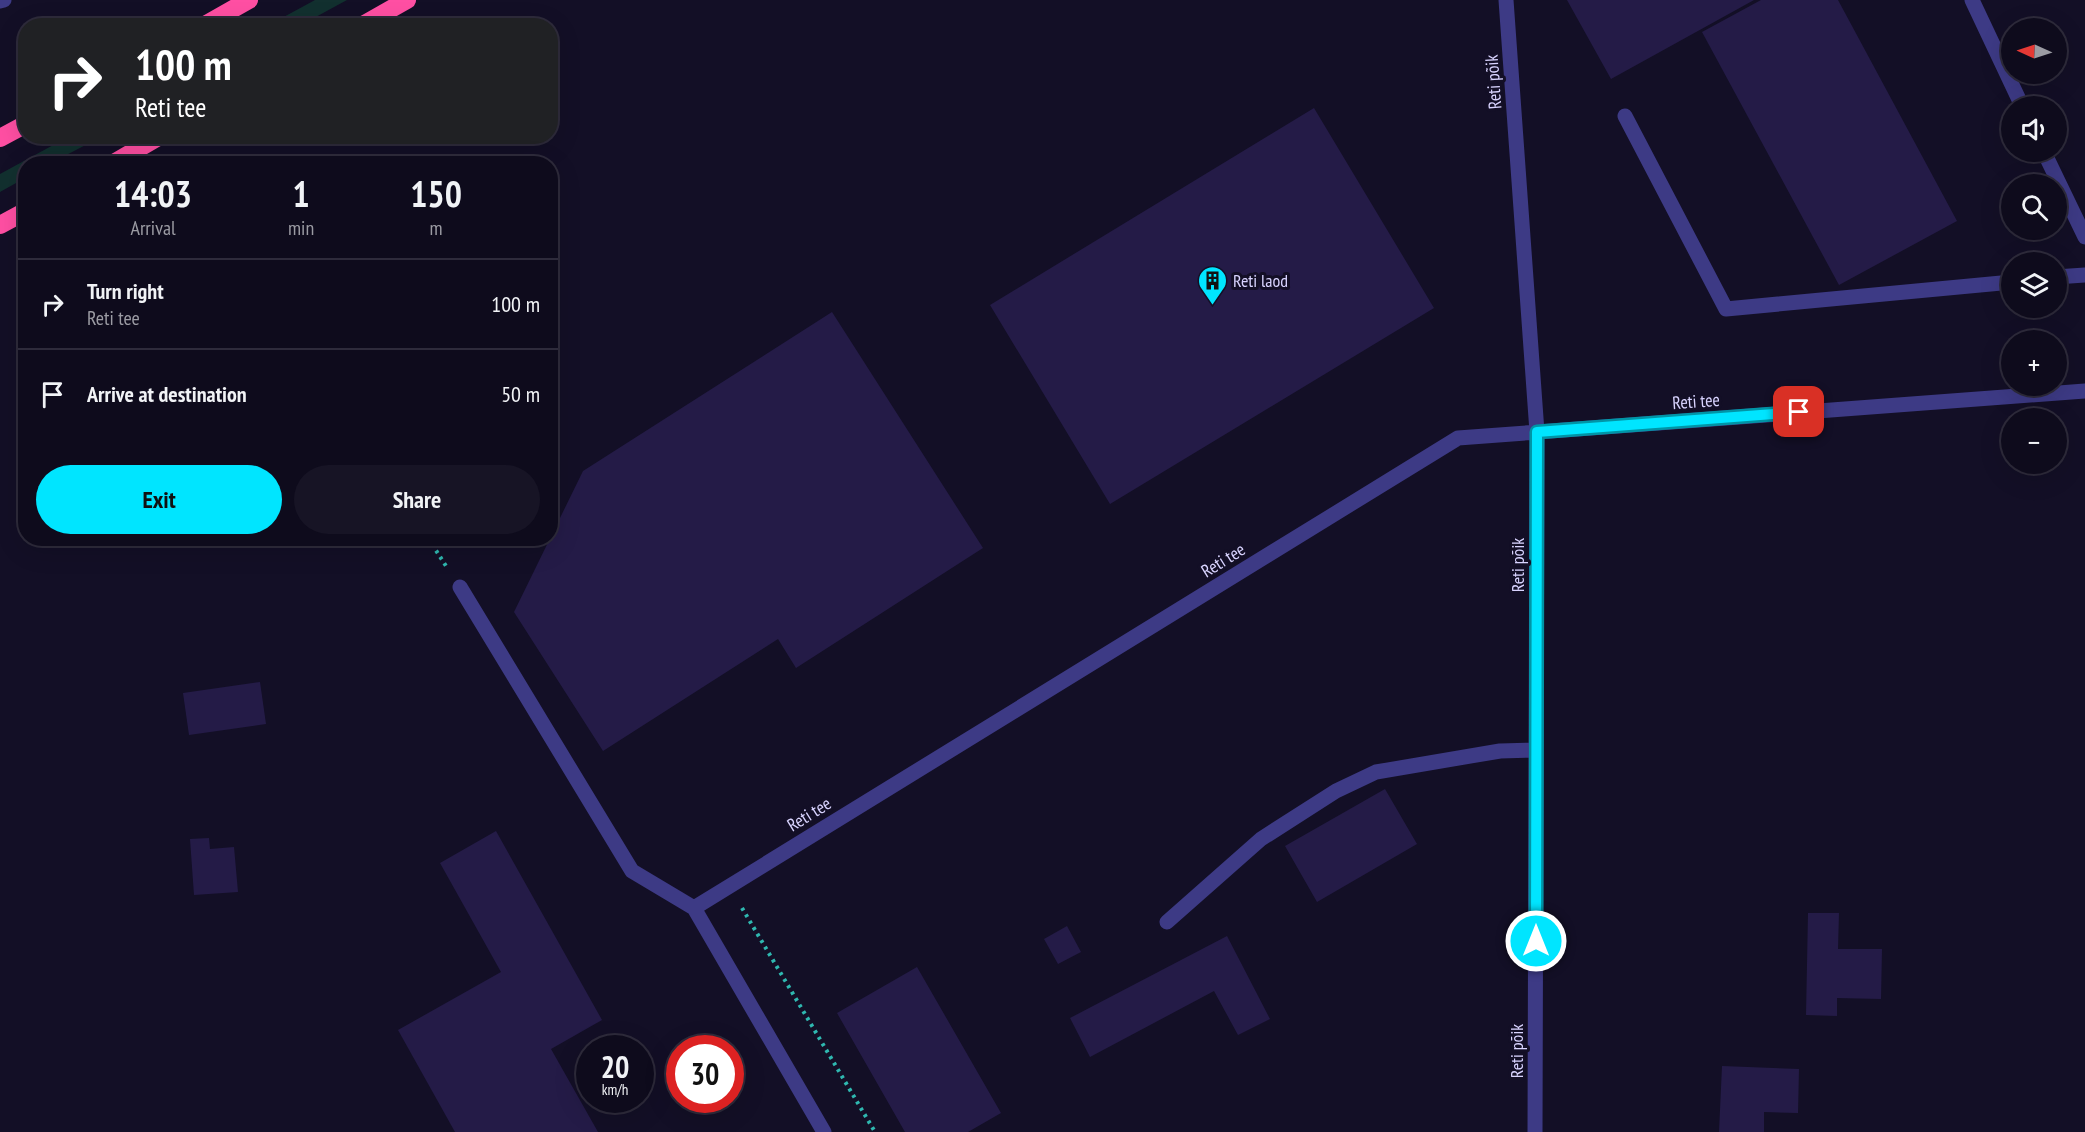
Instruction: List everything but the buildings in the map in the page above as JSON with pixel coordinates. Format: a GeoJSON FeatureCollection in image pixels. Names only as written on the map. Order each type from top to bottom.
{"type":"FeatureCollection","features":[{"type":"Feature","properties":{"kind":"highway"},"geometry":{"type":"LineString","coordinates":[[217,18],[249,0]]}},
{"type":"Feature","properties":{"kind":"highway"},"geometry":{"type":"LineString","coordinates":[[374,18],[406,0]]}},
{"type":"Feature","properties":{"kind":"highway"},"geometry":{"type":"LineString","coordinates":[[0,138],[18,128]]}},
{"type":"Feature","properties":{"kind":"highway"},"geometry":{"type":"LineString","coordinates":[[126,156],[146,144]]}},
{"type":"Feature","properties":{"kind":"highway"},"geometry":{"type":"LineString","coordinates":[[0,225],[18,215]]}},
{"type":"Feature","properties":{"kind":"street","name":"Reti põik"},"geometry":{"type":"LineString","coordinates":[[1506,0],[1537,432],[1535,1132]]}},
{"type":"Feature","properties":{"kind":"street"},"geometry":{"type":"LineString","coordinates":[[1972,0],[2017,96]]}},
{"type":"Feature","properties":{"kind":"street"},"geometry":{"type":"LineString","coordinates":[[1624,116],[1726,309],[2001,283]]}},
{"type":"Feature","properties":{"kind":"street"},"geometry":{"type":"LineString","coordinates":[[2049,162],[2085,237]]}},
{"type":"Feature","properties":{"kind":"street"},"geometry":{"type":"LineString","coordinates":[[2067,276],[2085,275]]}},
{"type":"Feature","properties":{"kind":"street","name":"Reti tee"},"geometry":{"type":"LineString","coordinates":[[694,908],[1458,438],[2085,391]]}},
{"type":"Feature","properties":{"kind":"street"},"geometry":{"type":"LineString","coordinates":[[460,587],[632,871],[694,908],[824,1132]]}},
{"type":"Feature","properties":{"kind":"street"},"geometry":{"type":"LineString","coordinates":[[1167,922],[1261,839],[1336,791],[1376,772],[1490,753],[1536,750]]}},
{"type":"Feature","properties":{"kind":"path"},"geometry":{"type":"LineString","coordinates":[[433,546],[460,587]]}},
{"type":"Feature","properties":{"kind":"path"},"geometry":{"type":"LineString","coordinates":[[729,887],[875,1132]]}},
{"type":"Feature","properties":{"kind":"green space"},"geometry":{"type":"Polygon","coordinates":[[[315,0],[347,0],[314,18],[282,18],[315,0]]]}},
{"type":"Feature","properties":{"kind":"green space"},"geometry":{"type":"Polygon","coordinates":[[[55,144],[88,144],[64,156],[33,156],[55,144]]]}},
{"type":"Feature","properties":{"kind":"green space"},"geometry":{"type":"Polygon","coordinates":[[[18,164],[18,182],[0,192],[0,174],[18,164]]]}},
{"type":"Feature","properties":{"kind":"place","name":"Reti laod"},"geometry":{"type":"Point","coordinates":[1212,306]}},
{"type":"Feature","properties":{"kind":"route"},"geometry":{"type":"LineString","coordinates":[[1536,941],[1537,432],[1799,412]]}}]}
